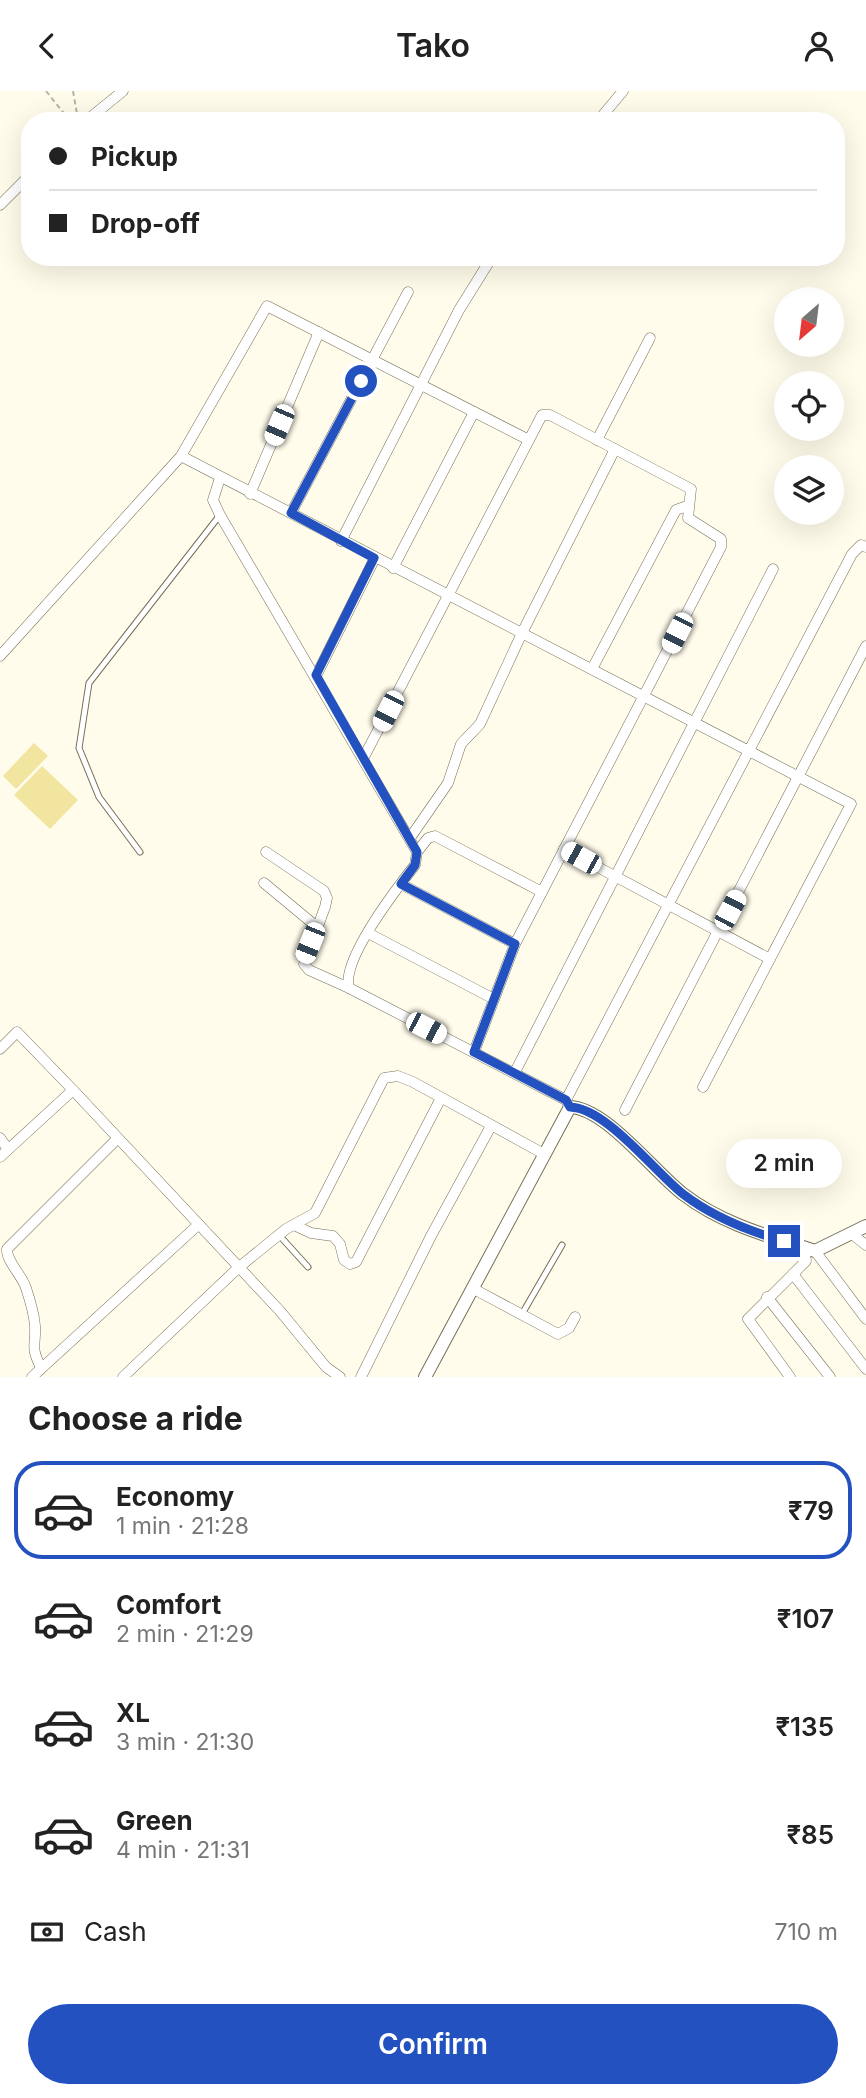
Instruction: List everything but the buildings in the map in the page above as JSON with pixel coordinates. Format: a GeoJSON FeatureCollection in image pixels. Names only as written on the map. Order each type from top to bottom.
{"type":"FeatureCollection","features":[{"type":"Feature","properties":{"kind":"street"},"geometry":{"type":"LineString","coordinates":[[97,112],[123,91]]}},
{"type":"Feature","properties":{"kind":"street"},"geometry":{"type":"LineString","coordinates":[[606,112],[623,91]]}},
{"type":"Feature","properties":{"kind":"street"},"geometry":{"type":"LineString","coordinates":[[0,205],[21,184]]}},
{"type":"Feature","properties":{"kind":"street"},"geometry":{"type":"LineString","coordinates":[[341,541],[459,310],[486,266]]}},
{"type":"Feature","properties":{"kind":"street"},"geometry":{"type":"LineString","coordinates":[[291,513],[408,292]]}},
{"type":"Feature","properties":{"kind":"street"},"geometry":{"type":"LineString","coordinates":[[0,656],[181,456],[267,306],[529,440]]}},
{"type":"Feature","properties":{"kind":"street"},"geometry":{"type":"LineString","coordinates":[[250,494],[319,332]]}},
{"type":"Feature","properties":{"kind":"street"},"geometry":{"type":"LineString","coordinates":[[597,440],[650,338]]}},
{"type":"Feature","properties":{"kind":"street"},"geometry":{"type":"LineString","coordinates":[[393,568],[474,412]]}},
{"type":"Feature","properties":{"kind":"street"},"geometry":{"type":"LineString","coordinates":[[364,757],[545,414],[687,485],[692,492],[686,515],[691,522],[721,539],[722,543],[515,944],[492,998],[474,1052]]}},
{"type":"Feature","properties":{"kind":"street"},"geometry":{"type":"LineString","coordinates":[[410,838],[448,783],[461,744],[480,724],[522,633],[615,449]]}},
{"type":"Feature","properties":{"kind":"street"},"geometry":{"type":"LineString","coordinates":[[181,456],[447,596],[848,801],[851,807],[703,1087]]}},
{"type":"Feature","properties":{"kind":"street"},"geometry":{"type":"LineString","coordinates":[[220,478],[213,500],[220,515],[364,757],[417,852]]}},
{"type":"Feature","properties":{"kind":"street"},"geometry":{"type":"LineString","coordinates":[[592,669],[676,510],[687,506]]}},
{"type":"Feature","properties":{"kind":"street"},"geometry":{"type":"LineString","coordinates":[[425,1377],[544,1154],[667,905],[852,554],[861,545],[866,547]]}},
{"type":"Feature","properties":{"kind":"street"},"geometry":{"type":"LineString","coordinates":[[316,675],[374,558]]}},
{"type":"Feature","properties":{"kind":"street"},"geometry":{"type":"LineString","coordinates":[[514,1072],[773,569]]}},
{"type":"Feature","properties":{"kind":"street"},"geometry":{"type":"LineString","coordinates":[[625,1110],[866,646]]}},
{"type":"Feature","properties":{"kind":"street"},"geometry":{"type":"LineString","coordinates":[[349,988],[348,975],[368,933],[415,865],[417,852],[428,838],[435,836],[542,892]]}},
{"type":"Feature","properties":{"kind":"street"},"geometry":{"type":"LineString","coordinates":[[564,849],[770,959]]}},
{"type":"Feature","properties":{"kind":"street"},"geometry":{"type":"LineString","coordinates":[[266,852],[324,891],[327,898],[304,959],[305,967],[514,1072],[568,1104],[585,1109],[609,1127],[683,1194],[712,1213],[744,1229],[810,1249],[866,1319]]}},
{"type":"Feature","properties":{"kind":"street"},"geometry":{"type":"LineString","coordinates":[[264,883],[317,927]]}},
{"type":"Feature","properties":{"kind":"street"},"geometry":{"type":"LineString","coordinates":[[401,884],[515,944]]}},
{"type":"Feature","properties":{"kind":"street"},"geometry":{"type":"LineString","coordinates":[[368,933],[492,998]]}},
{"type":"Feature","properties":{"kind":"street"},"geometry":{"type":"LineString","coordinates":[[0,1049],[17,1032],[280,1311],[319,1359],[340,1377]]}},
{"type":"Feature","properties":{"kind":"street"},"geometry":{"type":"LineString","coordinates":[[123,1377],[238,1268],[279,1235],[315,1213],[384,1078],[398,1076],[544,1154]]}},
{"type":"Feature","properties":{"kind":"street"},"geometry":{"type":"LineString","coordinates":[[0,1157],[73,1090]]}},
{"type":"Feature","properties":{"kind":"street"},"geometry":{"type":"LineString","coordinates":[[294,1225],[311,1233],[333,1236],[340,1244],[344,1260],[350,1264],[356,1262],[441,1098]]}},
{"type":"Feature","properties":{"kind":"street"},"geometry":{"type":"LineString","coordinates":[[361,1377],[431,1237],[491,1126]]}},
{"type":"Feature","properties":{"kind":"street"},"geometry":{"type":"LineString","coordinates":[[0,1138],[8,1149]]}},
{"type":"Feature","properties":{"kind":"street"},"geometry":{"type":"LineString","coordinates":[[41,1368],[31,1346],[35,1330],[28,1293],[24,1281],[8,1257],[7,1249],[117,1139]]}},
{"type":"Feature","properties":{"kind":"street"},"geometry":{"type":"LineString","coordinates":[[32,1377],[198,1226]]}},
{"type":"Feature","properties":{"kind":"street"},"geometry":{"type":"LineString","coordinates":[[810,1249],[866,1226]]}},
{"type":"Feature","properties":{"kind":"street"},"geometry":{"type":"LineString","coordinates":[[852,1234],[866,1245]]}},
{"type":"Feature","properties":{"kind":"street"},"geometry":{"type":"LineString","coordinates":[[790,1377],[748,1319],[767,1297],[806,1261],[810,1249]]}},
{"type":"Feature","properties":{"kind":"street"},"geometry":{"type":"LineString","coordinates":[[793,1274],[866,1369]]}},
{"type":"Feature","properties":{"kind":"street"},"geometry":{"type":"LineString","coordinates":[[472,1288],[558,1334],[569,1328],[575,1317]]}},
{"type":"Feature","properties":{"kind":"street"},"geometry":{"type":"LineString","coordinates":[[767,1297],[830,1377]]}},
{"type":"Feature","properties":{"kind":"lane"},"geometry":{"type":"LineString","coordinates":[[140,852],[99,797],[79,748],[89,683],[220,515]]}},
{"type":"Feature","properties":{"kind":"lane"},"geometry":{"type":"LineString","coordinates":[[279,1235],[308,1267]]}},
{"type":"Feature","properties":{"kind":"lane"},"geometry":{"type":"LineString","coordinates":[[522,1314],[562,1245]]}},
{"type":"Feature","properties":{"kind":"path"},"geometry":{"type":"LineString","coordinates":[[46,91],[64,112]]}},
{"type":"Feature","properties":{"kind":"path"},"geometry":{"type":"LineString","coordinates":[[73,91],[76,112]]}},
{"type":"Feature","properties":{"kind":"route"},"geometry":{"type":"LineString","coordinates":[[361,381],[291,513],[374,558],[316,675],[417,852],[418,859],[401,884],[515,944],[492,998],[474,1052],[566,1100],[570,1107],[585,1109],[609,1127],[683,1194],[712,1213],[744,1229],[784,1241]]}}]}
